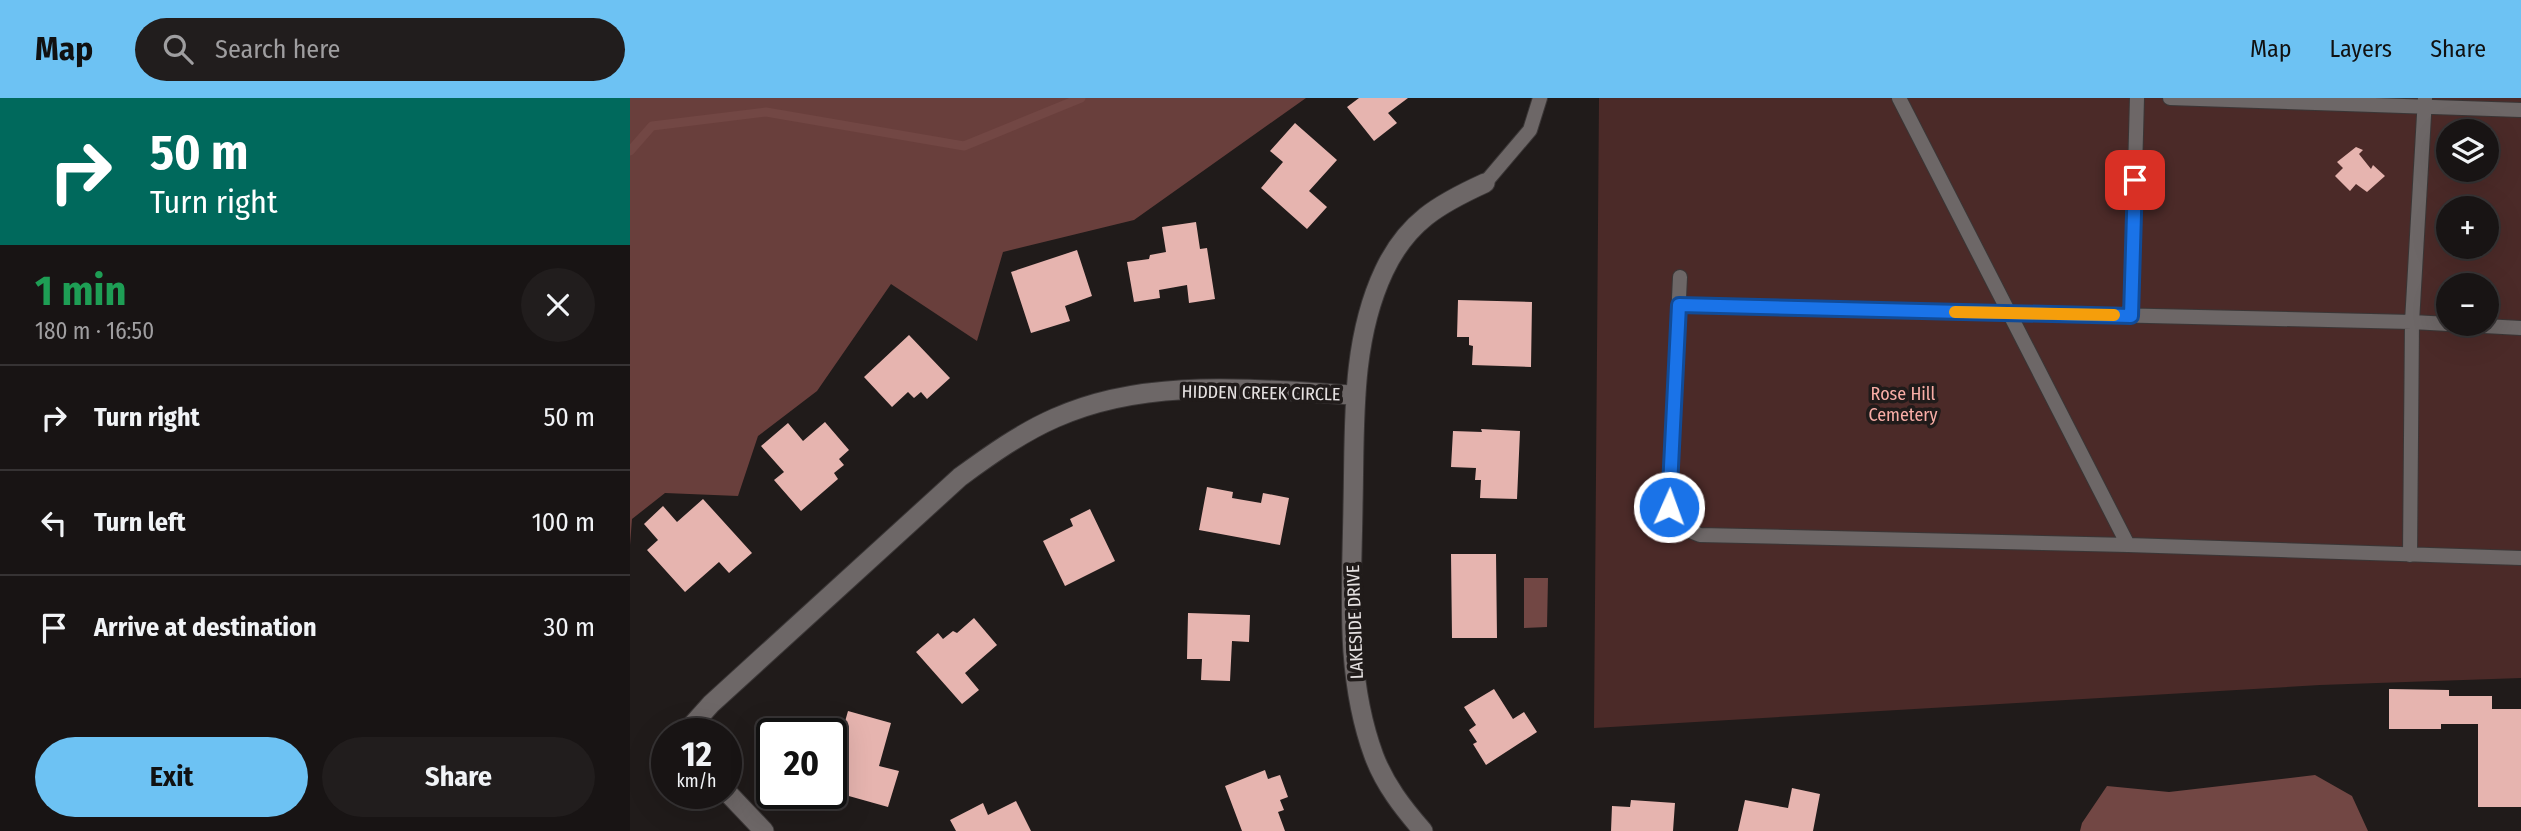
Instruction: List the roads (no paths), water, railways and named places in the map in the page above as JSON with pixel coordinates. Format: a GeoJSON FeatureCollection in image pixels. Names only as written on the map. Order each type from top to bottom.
{"type":"FeatureCollection","features":[{"type":"Feature","properties":{"kind":"street","name":"HIDDEN CREEK CIRCLE"},"geometry":{"type":"LineString","coordinates":[[698,718],[960,477],[996,450],[1055,418],[1097,402],[1141,393],[1230,389],[1356,395],[1359,356],[1368,312],[1384,270],[1396,250],[1426,216],[1444,202],[1485,183]]}},
{"type":"Feature","properties":{"kind":"street","name":"LAKESIDE DRIVE"},"geometry":{"type":"LineString","coordinates":[[1356,395],[1351,622],[1353,667],[1362,711],[1382,775],[1401,805],[1423,831]]}},
{"type":"Feature","properties":{"kind":"street"},"geometry":{"type":"LineString","coordinates":[[742,808],[764,831]]}},
{"type":"Feature","properties":{"kind":"lane"},"geometry":{"type":"LineString","coordinates":[[1485,183],[1530,130],[1540,98]]}},
{"type":"Feature","properties":{"kind":"lane"},"geometry":{"type":"LineString","coordinates":[[1899,98],[2128,545]]}},
{"type":"Feature","properties":{"kind":"lane"},"geometry":{"type":"LineString","coordinates":[[2131,316],[2137,98]]}},
{"type":"Feature","properties":{"kind":"lane"},"geometry":{"type":"LineString","coordinates":[[2170,98],[2424,102],[2521,110]]}},
{"type":"Feature","properties":{"kind":"lane"},"geometry":{"type":"LineString","coordinates":[[2410,555],[2412,322],[2424,102]]}},
{"type":"Feature","properties":{"kind":"lane"},"geometry":{"type":"LineString","coordinates":[[1680,277],[1669,507],[1674,521],[1685,530],[1700,535],[2521,558]]}},
{"type":"Feature","properties":{"kind":"lane"},"geometry":{"type":"LineString","coordinates":[[1679,305],[2412,322],[2521,328]]}},
{"type":"Feature","properties":{"kind":"waterway"},"geometry":{"type":"LineString","coordinates":[[630,151],[652,126],[766,112],[964,146],[1081,98]]}},
{"type":"Feature","properties":{"kind":"park label","name":"Rose Hill Cemetery"},"geometry":{"type":"Point","coordinates":[1903,404]}}]}
